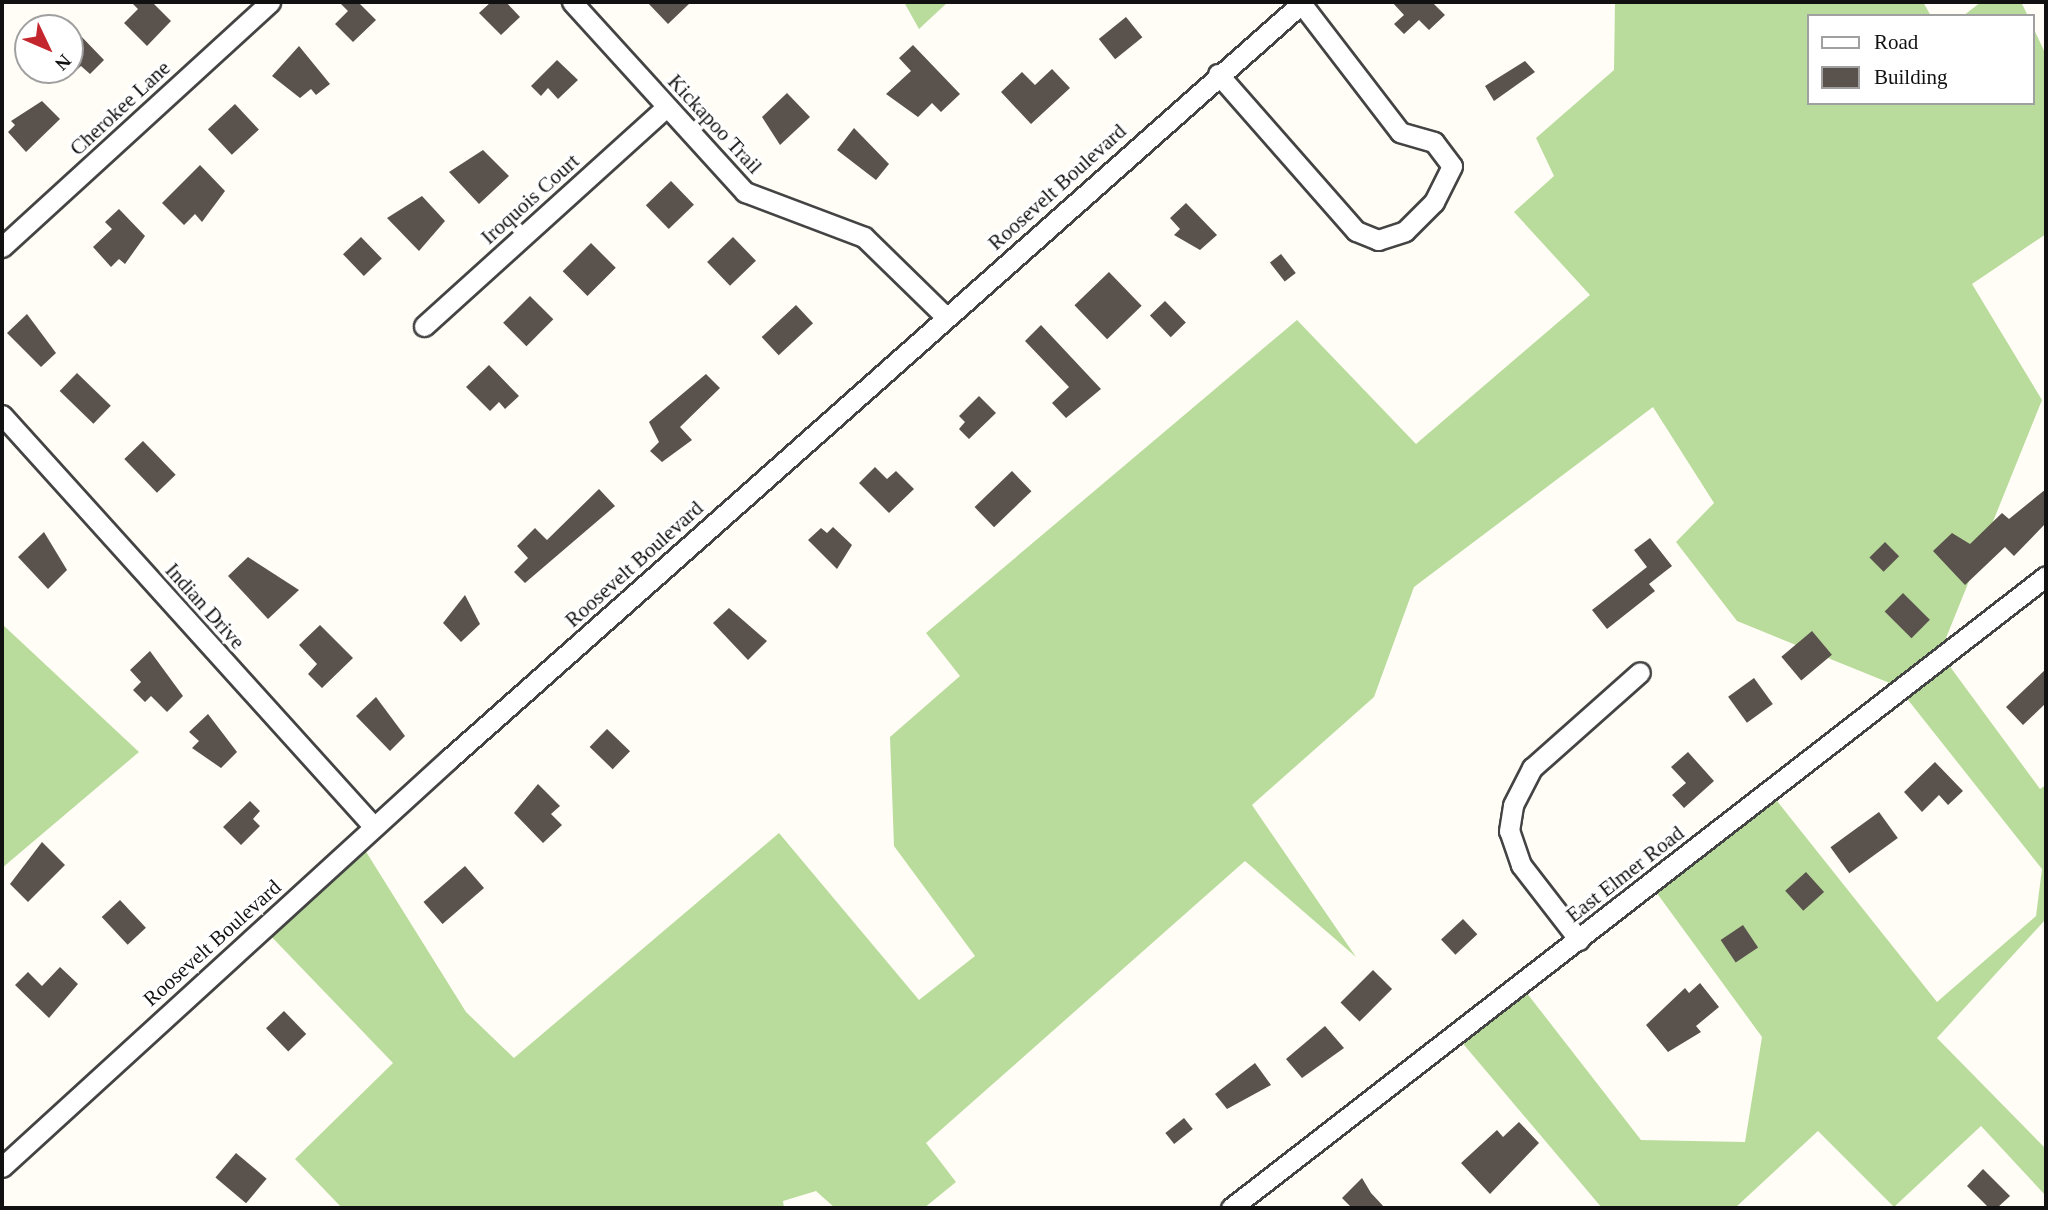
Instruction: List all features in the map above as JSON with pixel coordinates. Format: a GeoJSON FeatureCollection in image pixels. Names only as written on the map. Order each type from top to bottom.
{"type":"FeatureCollection","features":[{"type":"Feature","properties":{"kind":"street","name":"Cherokee Lane"},"geometry":{"type":"LineString","coordinates":[[2,247],[270,2]]}},
{"type":"Feature","properties":{"kind":"street","name":"Kickapoo Trail"},"geometry":{"type":"LineString","coordinates":[[572,2],[745,192],[864,237],[946,317]]}},
{"type":"Feature","properties":{"kind":"street","name":"Roosevelt Boulevard"},"geometry":{"type":"LineString","coordinates":[[2,1167],[374,827],[1217,74],[1302,2]]}},
{"type":"Feature","properties":{"kind":"street"},"geometry":{"type":"LineString","coordinates":[[1217,74],[1356,232],[1378,240],[1405,231],[1434,202],[1452,166],[1434,142],[1400,132],[1302,2]]}},
{"type":"Feature","properties":{"kind":"street","name":"Iroquois Court"},"geometry":{"type":"LineString","coordinates":[[424,326],[666,107]]}},
{"type":"Feature","properties":{"kind":"street","name":"Indian Drive"},"geometry":{"type":"LineString","coordinates":[[2,415],[374,827]]}},
{"type":"Feature","properties":{"kind":"street","name":"East Elmer Road"},"geometry":{"type":"LineString","coordinates":[[1231,1208],[2046,576]]}},
{"type":"Feature","properties":{"kind":"street"},"geometry":{"type":"LineString","coordinates":[[1579,940],[1521,864],[1509,831],[1513,805],[1532,768],[1640,672]]}},
{"type":"Feature","properties":{"kind":"green space"},"geometry":{"type":"Polygon","coordinates":[[[904,2],[948,2],[919,29],[904,2]]]}},
{"type":"Feature","properties":{"kind":"green space"},"geometry":{"type":"Polygon","coordinates":[[[1615,2],[1923,2],[1930,14],[1806,14],[1806,105],[2034,105],[2034,29],[2046,55],[2046,234],[1972,284],[2042,400],[1940,653],[2040,789],[2046,785],[2046,919],[1937,1038],[2046,1149],[2046,1196],[1981,1126],[1894,1207],[1818,1131],[1735,1208],[1602,1208],[1454,1033],[1519,983],[1641,1140],[1745,1142],[1762,1037],[1648,881],[1765,786],[1937,1002],[2036,916],[2042,869],[1897,686],[1737,621],[1676,542],[1714,503],[1653,407],[1414,587],[1374,697],[1252,805],[1356,957],[1245,861],[926,1143],[956,1182],[924,1208],[835,1208],[816,1191],[783,1201],[784,1208],[342,1208],[295,1159],[393,1063],[264,929],[360,842],[466,1012],[514,1058],[779,833],[919,1000],[975,956],[894,846],[890,737],[960,676],[926,633],[1297,320],[1416,444],[1590,295],[1514,212],[1554,176],[1536,138],[1614,70],[1615,2]]]}},
{"type":"Feature","properties":{"kind":"green space"},"geometry":{"type":"Polygon","coordinates":[[[1981,2],[2021,2],[2027,14],[1966,14],[1981,2]]]}},
{"type":"Feature","properties":{"kind":"green space"},"geometry":{"type":"Polygon","coordinates":[[[2,624],[139,752],[2,868],[2,624]]]}},
{"type":"Feature","properties":{"kind":"building"},"geometry":{"type":"Polygon","coordinates":[[[131,2],[152,2],[171,21],[147,46],[124,23],[138,9],[131,2]]]}},
{"type":"Feature","properties":{"kind":"building"},"geometry":{"type":"Polygon","coordinates":[[[339,2],[358,2],[376,20],[353,42],[335,24],[348,11],[339,2]]]}},
{"type":"Feature","properties":{"kind":"building"},"geometry":{"type":"Polygon","coordinates":[[[491,2],[506,2],[520,17],[501,35],[479,13],[491,2]]]}},
{"type":"Feature","properties":{"kind":"building"},"geometry":{"type":"Polygon","coordinates":[[[647,2],[691,2],[668,24],[647,2]]]}},
{"type":"Feature","properties":{"kind":"building"},"geometry":{"type":"Polygon","coordinates":[[[1392,2],[1432,2],[1445,15],[1429,30],[1419,20],[1404,34],[1394,24],[1404,15],[1392,2]]]}},
{"type":"Feature","properties":{"kind":"building"},"geometry":{"type":"Polygon","coordinates":[[[1126,17],[1142,37],[1115,59],[1099,39],[1126,17]]]}},
{"type":"Feature","properties":{"kind":"building"},"geometry":{"type":"Polygon","coordinates":[[[84,39],[104,60],[90,74],[84,69],[84,39]]]}},
{"type":"Feature","properties":{"kind":"building"},"geometry":{"type":"Polygon","coordinates":[[[913,45],[960,94],[941,112],[932,103],[918,117],[886,94],[911,71],[899,58],[913,45]]]}},
{"type":"Feature","properties":{"kind":"building"},"geometry":{"type":"Polygon","coordinates":[[[299,46],[330,84],[316,95],[311,89],[300,98],[272,76],[299,46]]]}},
{"type":"Feature","properties":{"kind":"building"},"geometry":{"type":"Polygon","coordinates":[[[557,60],[578,80],[558,99],[548,88],[541,96],[531,86],[557,60]]]}},
{"type":"Feature","properties":{"kind":"building"},"geometry":{"type":"Polygon","coordinates":[[[1525,61],[1535,72],[1494,101],[1485,86],[1525,61]]]}},
{"type":"Feature","properties":{"kind":"building"},"geometry":{"type":"Polygon","coordinates":[[[1052,69],[1070,88],[1031,124],[1001,92],[1022,72],[1035,85],[1052,69]]]}},
{"type":"Feature","properties":{"kind":"building"},"geometry":{"type":"Polygon","coordinates":[[[787,93],[810,117],[780,145],[762,117],[787,93]]]}},
{"type":"Feature","properties":{"kind":"building"},"geometry":{"type":"Polygon","coordinates":[[[42,101],[60,119],[26,152],[8,132],[15,125],[11,121],[42,101]]]}},
{"type":"Feature","properties":{"kind":"building"},"geometry":{"type":"Polygon","coordinates":[[[235,104],[259,130],[232,155],[208,129],[235,104]]]}},
{"type":"Feature","properties":{"kind":"building"},"geometry":{"type":"Polygon","coordinates":[[[854,128],[889,164],[876,180],[837,150],[854,128]]]}},
{"type":"Feature","properties":{"kind":"building"},"geometry":{"type":"Polygon","coordinates":[[[483,150],[509,176],[479,204],[449,172],[483,150]]]}},
{"type":"Feature","properties":{"kind":"building"},"geometry":{"type":"Polygon","coordinates":[[[200,165],[225,191],[202,222],[195,214],[184,225],[162,203],[200,165]]]}},
{"type":"Feature","properties":{"kind":"building"},"geometry":{"type":"Polygon","coordinates":[[[671,181],[694,205],[669,229],[646,205],[671,181]]]}},
{"type":"Feature","properties":{"kind":"building"},"geometry":{"type":"Polygon","coordinates":[[[422,196],[445,221],[419,251],[387,218],[422,196]]]}},
{"type":"Feature","properties":{"kind":"building"},"geometry":{"type":"Polygon","coordinates":[[[1186,203],[1217,235],[1200,250],[1174,235],[1180,229],[1170,218],[1186,203]]]}},
{"type":"Feature","properties":{"kind":"building"},"geometry":{"type":"Polygon","coordinates":[[[119,209],[145,236],[125,264],[119,259],[111,267],[93,247],[112,229],[105,222],[119,209]]]}},
{"type":"Feature","properties":{"kind":"building"},"geometry":{"type":"Polygon","coordinates":[[[361,237],[382,259],[364,276],[343,254],[361,237]]]}},
{"type":"Feature","properties":{"kind":"building"},"geometry":{"type":"Polygon","coordinates":[[[733,237],[756,261],[730,286],[707,262],[733,237]]]}},
{"type":"Feature","properties":{"kind":"building"},"geometry":{"type":"Polygon","coordinates":[[[591,243],[616,268],[587,296],[563,271],[591,243]]]}},
{"type":"Feature","properties":{"kind":"building"},"geometry":{"type":"Polygon","coordinates":[[[1281,254],[1296,273],[1285,282],[1270,263],[1281,254]]]}},
{"type":"Feature","properties":{"kind":"building"},"geometry":{"type":"Polygon","coordinates":[[[1109,272],[1142,306],[1107,339],[1074,305],[1109,272]]]}},
{"type":"Feature","properties":{"kind":"building"},"geometry":{"type":"Polygon","coordinates":[[[530,296],[553,319],[526,346],[503,323],[530,296]]]}},
{"type":"Feature","properties":{"kind":"building"},"geometry":{"type":"Polygon","coordinates":[[[1165,301],[1186,323],[1171,337],[1150,316],[1165,301]]]}},
{"type":"Feature","properties":{"kind":"building"},"geometry":{"type":"Polygon","coordinates":[[[796,305],[813,323],[779,355],[762,337],[796,305]]]}},
{"type":"Feature","properties":{"kind":"building"},"geometry":{"type":"Polygon","coordinates":[[[27,314],[56,353],[41,367],[7,333],[27,314]]]}},
{"type":"Feature","properties":{"kind":"building"},"geometry":{"type":"Polygon","coordinates":[[[1041,325],[1101,389],[1066,418],[1052,403],[1069,387],[1025,341],[1041,325]]]}},
{"type":"Feature","properties":{"kind":"building"},"geometry":{"type":"Polygon","coordinates":[[[489,365],[519,396],[505,409],[499,402],[490,411],[466,387],[489,365]]]}},
{"type":"Feature","properties":{"kind":"building"},"geometry":{"type":"Polygon","coordinates":[[[77,373],[111,406],[93,424],[60,391],[77,373]]]}},
{"type":"Feature","properties":{"kind":"building"},"geometry":{"type":"Polygon","coordinates":[[[706,374],[720,388],[680,427],[692,440],[662,462],[650,451],[659,442],[649,422],[706,374]]]}},
{"type":"Feature","properties":{"kind":"building"},"geometry":{"type":"Polygon","coordinates":[[[979,396],[996,413],[969,439],[959,429],[965,422],[959,416],[979,396]]]}},
{"type":"Feature","properties":{"kind":"building"},"geometry":{"type":"Polygon","coordinates":[[[143,441],[176,475],[157,493],[124,459],[143,441]]]}},
{"type":"Feature","properties":{"kind":"building"},"geometry":{"type":"Polygon","coordinates":[[[875,467],[887,479],[896,471],[914,489],[889,513],[859,483],[875,467]]]}},
{"type":"Feature","properties":{"kind":"building"},"geometry":{"type":"Polygon","coordinates":[[[1012,471],[1031,491],[994,527],[975,507],[1012,471]]]}},
{"type":"Feature","properties":{"kind":"building"},"geometry":{"type":"Polygon","coordinates":[[[599,489],[615,506],[525,583],[514,572],[528,558],[517,546],[535,528],[547,540],[599,489]]]}},
{"type":"Feature","properties":{"kind":"building"},"geometry":{"type":"Polygon","coordinates":[[[2046,489],[2046,523],[2014,556],[2005,547],[1965,585],[1933,551],[1952,533],[1970,544],[2002,513],[2009,519],[2046,489]]]}},
{"type":"Feature","properties":{"kind":"building"},"geometry":{"type":"Polygon","coordinates":[[[833,527],[852,545],[837,569],[808,540],[821,528],[827,533],[833,527]]]}},
{"type":"Feature","properties":{"kind":"building"},"geometry":{"type":"Polygon","coordinates":[[[44,532],[67,570],[48,589],[18,557],[44,532]]]}},
{"type":"Feature","properties":{"kind":"building"},"geometry":{"type":"Polygon","coordinates":[[[1650,538],[1672,566],[1649,584],[1655,591],[1607,629],[1592,610],[1647,567],[1634,550],[1650,538]]]}},
{"type":"Feature","properties":{"kind":"building"},"geometry":{"type":"Polygon","coordinates":[[[1885,542],[1899,556],[1884,572],[1869,558],[1885,542]]]}},
{"type":"Feature","properties":{"kind":"building"},"geometry":{"type":"Polygon","coordinates":[[[248,557],[299,590],[268,619],[228,576],[248,557]]]}},
{"type":"Feature","properties":{"kind":"building"},"geometry":{"type":"Polygon","coordinates":[[[1903,593],[1930,620],[1911,638],[1885,611],[1903,593]]]}},
{"type":"Feature","properties":{"kind":"building"},"geometry":{"type":"Polygon","coordinates":[[[465,595],[480,624],[461,642],[443,623],[465,595]]]}},
{"type":"Feature","properties":{"kind":"building"},"geometry":{"type":"Polygon","coordinates":[[[729,608],[767,641],[748,660],[713,623],[729,608]]]}},
{"type":"Feature","properties":{"kind":"building"},"geometry":{"type":"Polygon","coordinates":[[[320,625],[353,658],[322,688],[308,674],[317,664],[299,645],[320,625]]]}},
{"type":"Feature","properties":{"kind":"building"},"geometry":{"type":"Polygon","coordinates":[[[1812,631],[1832,655],[1801,680],[1781,657],[1812,631]]]}},
{"type":"Feature","properties":{"kind":"building"},"geometry":{"type":"Polygon","coordinates":[[[150,651],[183,696],[167,712],[151,696],[145,702],[133,690],[141,682],[130,670],[150,651]]]}},
{"type":"Feature","properties":{"kind":"building"},"geometry":{"type":"Polygon","coordinates":[[[2046,669],[2046,703],[2023,725],[2006,707],[2046,669]]]}},
{"type":"Feature","properties":{"kind":"building"},"geometry":{"type":"Polygon","coordinates":[[[1754,678],[1773,704],[1747,723],[1728,697],[1754,678]]]}},
{"type":"Feature","properties":{"kind":"building"},"geometry":{"type":"Polygon","coordinates":[[[376,697],[405,736],[390,751],[356,716],[376,697]]]}},
{"type":"Feature","properties":{"kind":"building"},"geometry":{"type":"Polygon","coordinates":[[[208,714],[237,752],[221,768],[192,748],[199,741],[189,732],[208,714]]]}},
{"type":"Feature","properties":{"kind":"building"},"geometry":{"type":"Polygon","coordinates":[[[607,729],[630,751],[613,769],[590,747],[607,729]]]}},
{"type":"Feature","properties":{"kind":"building"},"geometry":{"type":"Polygon","coordinates":[[[1688,752],[1714,781],[1684,808],[1672,795],[1686,783],[1671,767],[1688,752]]]}},
{"type":"Feature","properties":{"kind":"building"},"geometry":{"type":"Polygon","coordinates":[[[1935,762],[1963,791],[1948,805],[1939,795],[1922,812],[1904,792],[1935,762]]]}},
{"type":"Feature","properties":{"kind":"building"},"geometry":{"type":"Polygon","coordinates":[[[538,784],[560,806],[551,814],[562,825],[543,843],[514,813],[538,784]]]}},
{"type":"Feature","properties":{"kind":"building"},"geometry":{"type":"Polygon","coordinates":[[[250,801],[260,811],[253,819],[260,826],[241,845],[223,827],[250,801]]]}},
{"type":"Feature","properties":{"kind":"building"},"geometry":{"type":"Polygon","coordinates":[[[1879,812],[1898,838],[1849,873],[1830,847],[1879,812]]]}},
{"type":"Feature","properties":{"kind":"building"},"geometry":{"type":"Polygon","coordinates":[[[42,842],[65,865],[28,902],[10,884],[42,842]]]}},
{"type":"Feature","properties":{"kind":"building"},"geometry":{"type":"Polygon","coordinates":[[[465,866],[484,888],[443,924],[423,902],[465,866]]]}},
{"type":"Feature","properties":{"kind":"building"},"geometry":{"type":"Polygon","coordinates":[[[1806,872],[1824,892],[1803,911],[1785,891],[1806,872]]]}},
{"type":"Feature","properties":{"kind":"building"},"geometry":{"type":"Polygon","coordinates":[[[120,900],[146,928],[128,945],[102,917],[120,900]]]}},
{"type":"Feature","properties":{"kind":"building"},"geometry":{"type":"Polygon","coordinates":[[[1463,919],[1477,934],[1455,955],[1441,939],[1463,919]]]}},
{"type":"Feature","properties":{"kind":"building"},"geometry":{"type":"Polygon","coordinates":[[[1743,925],[1758,947],[1736,962],[1721,940],[1743,925]]]}},
{"type":"Feature","properties":{"kind":"building"},"geometry":{"type":"Polygon","coordinates":[[[60,967],[78,984],[49,1018],[15,985],[28,972],[42,986],[60,967]]]}},
{"type":"Feature","properties":{"kind":"building"},"geometry":{"type":"Polygon","coordinates":[[[1373,970],[1392,989],[1360,1022],[1340,1003],[1373,970]]]}},
{"type":"Feature","properties":{"kind":"building"},"geometry":{"type":"Polygon","coordinates":[[[1700,983],[1719,1007],[1696,1026],[1701,1032],[1668,1052],[1646,1025],[1685,988],[1689,993],[1700,983]]]}},
{"type":"Feature","properties":{"kind":"building"},"geometry":{"type":"Polygon","coordinates":[[[284,1011],[306,1034],[288,1051],[266,1028],[284,1011]]]}},
{"type":"Feature","properties":{"kind":"building"},"geometry":{"type":"Polygon","coordinates":[[[1325,1026],[1344,1048],[1302,1078],[1286,1059],[1325,1026]]]}},
{"type":"Feature","properties":{"kind":"building"},"geometry":{"type":"Polygon","coordinates":[[[1255,1063],[1271,1085],[1227,1109],[1215,1094],[1255,1063]]]}},
{"type":"Feature","properties":{"kind":"building"},"geometry":{"type":"Polygon","coordinates":[[[1184,1118],[1193,1129],[1174,1144],[1165,1133],[1184,1118]]]}},
{"type":"Feature","properties":{"kind":"building"},"geometry":{"type":"Polygon","coordinates":[[[1519,1122],[1539,1143],[1490,1194],[1461,1163],[1497,1130],[1503,1137],[1519,1122]]]}},
{"type":"Feature","properties":{"kind":"building"},"geometry":{"type":"Polygon","coordinates":[[[236,1153],[267,1179],[246,1203],[215,1178],[236,1153]]]}},
{"type":"Feature","properties":{"kind":"building"},"geometry":{"type":"Polygon","coordinates":[[[1983,1169],[2010,1196],[1997,1208],[1989,1208],[1967,1186],[1983,1169]]]}},
{"type":"Feature","properties":{"kind":"building"},"geometry":{"type":"Polygon","coordinates":[[[1362,1178],[1385,1208],[1352,1208],[1342,1198],[1362,1178]]]}}]}
